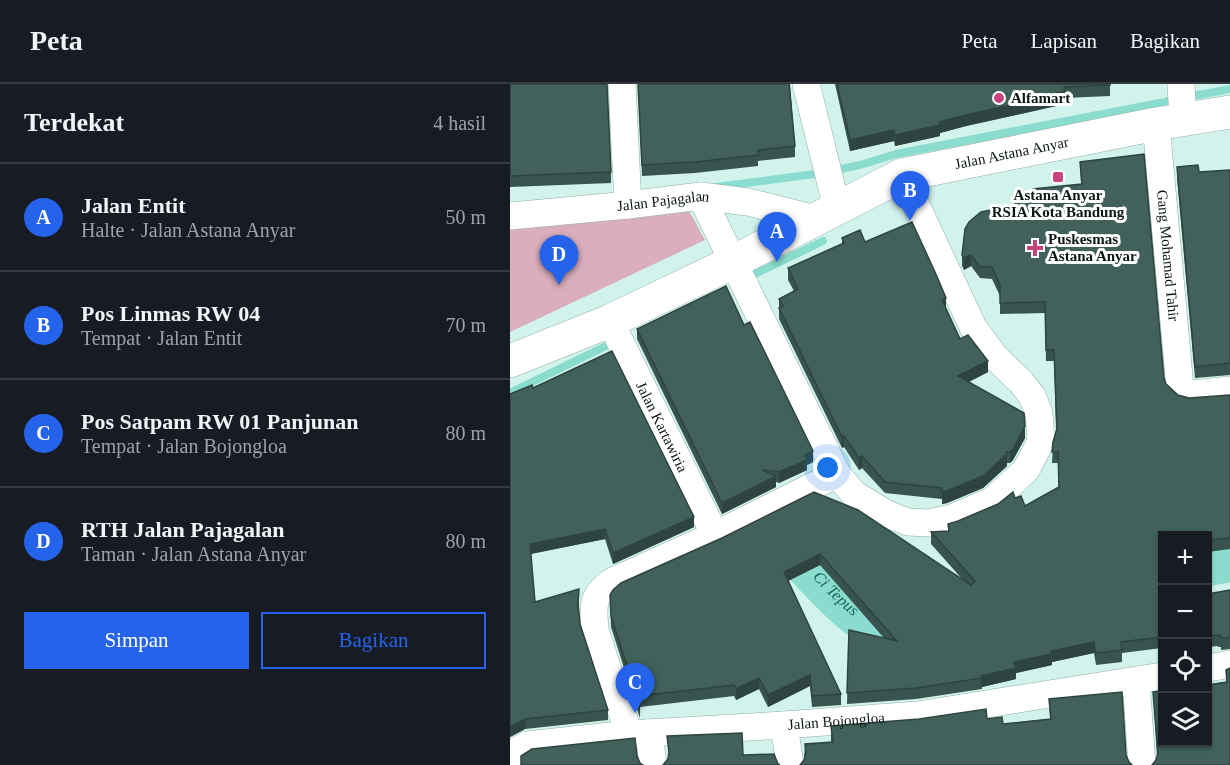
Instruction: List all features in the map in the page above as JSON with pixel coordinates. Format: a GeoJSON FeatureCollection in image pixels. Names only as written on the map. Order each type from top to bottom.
{"type":"FeatureCollection","features":[{"type":"Feature","properties":{"kind":"main road","name":"Jalan Astana Anyar"},"geometry":{"type":"LineString","coordinates":[[510,361],[610,321],[903,175],[1230,112]]}},
{"type":"Feature","properties":{"kind":"street"},"geometry":{"type":"LineString","coordinates":[[622,84],[628,205]]}},
{"type":"Feature","properties":{"kind":"street"},"geometry":{"type":"LineString","coordinates":[[806,84],[826,214]]}},
{"type":"Feature","properties":{"kind":"street","name":"Gang Mohamad Tahir"},"geometry":{"type":"LineString","coordinates":[[1181,84],[1170,122],[1180,388],[1192,394],[1230,390]]}},
{"type":"Feature","properties":{"kind":"street"},"geometry":{"type":"LineString","coordinates":[[701,196],[837,474],[854,494],[887,514],[908,522],[929,522],[952,518],[992,501],[1026,470],[1041,441],[1039,413],[1032,396],[995,357],[972,327],[903,175]]}},
{"type":"Feature","properties":{"kind":"street","name":"Jalan Pajagalan"},"geometry":{"type":"LineString","coordinates":[[510,216],[701,196],[826,214]]}},
{"type":"Feature","properties":{"kind":"street","name":"Jalan Kartawiria"},"geometry":{"type":"LineString","coordinates":[[610,321],[715,535]]}},
{"type":"Feature","properties":{"kind":"street"},"geometry":{"type":"LineString","coordinates":[[653,765],[606,664],[595,630],[596,598],[601,589],[613,581],[715,535],[837,474]]}},
{"type":"Feature","properties":{"kind":"street"},"geometry":{"type":"LineString","coordinates":[[1212,667],[1230,664]]}},
{"type":"Feature","properties":{"kind":"street","name":"Jalan Bojongloa"},"geometry":{"type":"LineString","coordinates":[[510,755],[527,745],[637,733],[918,715],[1158,677]]}},
{"type":"Feature","properties":{"kind":"street"},"geometry":{"type":"LineString","coordinates":[[1136,681],[1142,765]]}},
{"type":"Feature","properties":{"kind":"street"},"geometry":{"type":"LineString","coordinates":[[784,725],[790,765]]}},
{"type":"Feature","properties":{"kind":"shaded area"},"geometry":{"type":"Polygon","coordinates":[[[688,209],[705,240],[510,332],[510,230],[688,209]]]}},
{"type":"Feature","properties":{"kind":"building"},"geometry":{"type":"Polygon","coordinates":[[[510,84],[607,84],[611,172],[510,176],[510,84]]]}},
{"type":"Feature","properties":{"kind":"building"},"geometry":{"type":"Polygon","coordinates":[[[638,84],[789,84],[795,146],[758,150],[758,155],[642,165],[638,84]]]}},
{"type":"Feature","properties":{"kind":"building"},"geometry":{"type":"Polygon","coordinates":[[[837,84],[1110,85],[1064,87],[1064,92],[1056,93],[1056,95],[966,115],[939,122],[940,125],[895,135],[894,130],[850,140],[837,84]]]}},
{"type":"Feature","properties":{"kind":"building"},"geometry":{"type":"Polygon","coordinates":[[[1144,154],[1166,384],[1178,395],[1189,398],[1230,395],[1230,538],[1212,540],[1212,531],[1158,531],[1158,637],[1121,642],[1122,650],[1096,653],[1094,642],[1051,651],[1052,654],[1014,662],[1016,668],[981,676],[982,678],[916,688],[847,693],[849,630],[897,641],[820,554],[784,572],[841,694],[812,696],[810,675],[768,695],[759,678],[736,689],[734,685],[638,696],[640,706],[611,616],[610,595],[621,583],[722,538],[814,492],[858,510],[971,585],[975,581],[931,532],[949,531],[948,524],[998,504],[1013,492],[1015,498],[1021,496],[1025,506],[1059,487],[1058,452],[1052,452],[1057,429],[1054,350],[1046,350],[1045,302],[1000,303],[1000,285],[992,267],[980,267],[971,255],[964,258],[962,255],[965,229],[969,222],[981,212],[991,210],[1017,212],[1014,194],[1033,191],[1033,189],[1082,184],[1080,162],[1144,154]]]}},
{"type":"Feature","properties":{"kind":"building"},"geometry":{"type":"Polygon","coordinates":[[[1198,165],[1199,172],[1230,170],[1230,363],[1195,367],[1177,167],[1198,165]]]}},
{"type":"Feature","properties":{"kind":"building"},"geometry":{"type":"Polygon","coordinates":[[[912,222],[946,298],[942,300],[960,339],[968,335],[988,361],[958,376],[1024,413],[1025,426],[1010,452],[1006,452],[1007,454],[983,476],[942,492],[942,488],[885,482],[862,456],[859,458],[844,436],[842,437],[779,308],[783,306],[779,299],[798,289],[788,268],[844,243],[842,238],[860,230],[865,242],[912,222]]]}},
{"type":"Feature","properties":{"kind":"building"},"geometry":{"type":"Polygon","coordinates":[[[726,286],[744,325],[750,322],[813,451],[805,455],[807,460],[779,472],[762,470],[776,476],[722,503],[637,329],[726,286]]]}},
{"type":"Feature","properties":{"kind":"building"},"geometry":{"type":"Polygon","coordinates":[[[612,351],[694,517],[613,553],[605,529],[530,544],[535,602],[579,589],[580,624],[608,710],[525,719],[510,727],[510,394],[532,385],[533,388],[612,351]]]}},
{"type":"Feature","properties":{"kind":"building"},"geometry":{"type":"Polygon","coordinates":[[[1230,590],[1230,638],[1212,636],[1212,593],[1230,590]]]}},
{"type":"Feature","properties":{"kind":"building"},"geometry":{"type":"Polygon","coordinates":[[[1230,668],[1230,765],[1152,765],[1158,753],[1153,692],[1158,691],[1158,747],[1212,747],[1212,684],[1227,682],[1226,670],[1230,668]]]}},
{"type":"Feature","properties":{"kind":"building"},"geometry":{"type":"Polygon","coordinates":[[[1122,692],[1126,755],[1132,765],[800,765],[806,752],[805,744],[833,742],[831,726],[919,719],[986,709],[987,719],[1002,717],[1003,724],[1051,719],[1049,699],[1122,692]]]}},
{"type":"Feature","properties":{"kind":"building"},"geometry":{"type":"Polygon","coordinates":[[[742,733],[743,755],[774,754],[780,765],[663,765],[668,759],[669,752],[667,736],[742,733]]]}},
{"type":"Feature","properties":{"kind":"building"},"geometry":{"type":"Polygon","coordinates":[[[635,738],[637,756],[643,765],[521,765],[521,756],[532,749],[635,738]]]}},
{"type":"Feature","properties":{"kind":"waterway"},"geometry":{"type":"LineString","coordinates":[[1193,96],[1230,89]]}},
{"type":"Feature","properties":{"kind":"waterway"},"geometry":{"type":"LineString","coordinates":[[836,170],[896,154],[1175,100]]}},
{"type":"Feature","properties":{"kind":"waterway"},"geometry":{"type":"LineString","coordinates":[[716,187],[822,173]]}},
{"type":"Feature","properties":{"kind":"waterway"},"geometry":{"type":"LineString","coordinates":[[753,275],[823,241]]}},
{"type":"Feature","properties":{"kind":"waterway"},"geometry":{"type":"LineString","coordinates":[[510,393],[608,345]]}},
{"type":"Feature","properties":{"kind":"waterway","name":"Ci Tepus"},"geometry":{"type":"LineString","coordinates":[[757,558],[776,550],[796,551],[831,588],[871,622],[900,635],[928,635]]}},
{"type":"Feature","properties":{"kind":"waterway","name":"Ci Tepus"},"geometry":{"type":"LineString","coordinates":[[1212,561],[1230,558]]}},
{"type":"Feature","properties":{"kind":"place","name":"Alfamart"},"geometry":{"type":"Point","coordinates":[999,98]}},
{"type":"Feature","properties":{"kind":"place","name":"Astana Anyar RSIA Kota Bandung"},"geometry":{"type":"Point","coordinates":[1058,177]}},
{"type":"Feature","properties":{"kind":"place","name":"Pos Linmas RW 04"},"geometry":{"type":"Point","coordinates":[910,221]}},
{"type":"Feature","properties":{"kind":"place","name":"Puskesmas Astana Anyar"},"geometry":{"type":"Point","coordinates":[1035,248]}},
{"type":"Feature","properties":{"kind":"place","name":"Jalan Entit"},"geometry":{"type":"Point","coordinates":[777,262]}},
{"type":"Feature","properties":{"kind":"place","name":"RTH Jalan Pajagalan"},"geometry":{"type":"Point","coordinates":[559,285]}},
{"type":"Feature","properties":{"kind":"place","name":"Pos Satpam RW 01 Panjunan"},"geometry":{"type":"Point","coordinates":[635,713]}}]}
